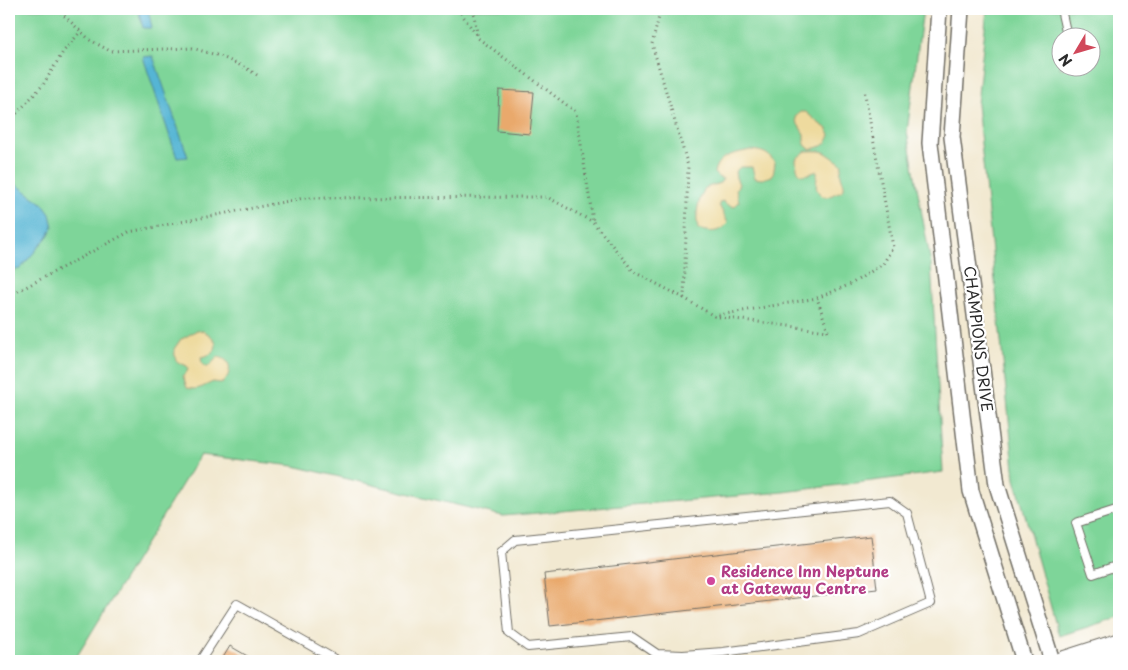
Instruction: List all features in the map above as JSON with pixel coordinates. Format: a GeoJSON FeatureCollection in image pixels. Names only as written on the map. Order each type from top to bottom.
{"type":"FeatureCollection","features":[{"type":"Feature","properties":{"kind":"street","name":"CHAMPIONS DRIVE"},"geometry":{"type":"LineString","coordinates":[[939,9],[930,143],[971,491],[1024,661]]}},
{"type":"Feature","properties":{"kind":"street","name":"CHAMPIONS DRIVE"},"geometry":{"type":"LineString","coordinates":[[961,9],[952,137],[997,485],[1052,661]]}},
{"type":"Feature","properties":{"kind":"street"},"geometry":{"type":"LineString","coordinates":[[977,509],[1002,501]]}},
{"type":"Feature","properties":{"kind":"street"},"geometry":{"type":"LineString","coordinates":[[1063,661],[1119,643]]}},
{"type":"Feature","properties":{"kind":"lane"},"geometry":{"type":"LineString","coordinates":[[1061,9],[1065,28]]}},
{"type":"Feature","properties":{"kind":"lane"},"geometry":{"type":"LineString","coordinates":[[890,501],[907,513],[931,603],[859,634],[723,652],[683,656],[657,654],[632,637],[528,647],[509,634],[501,552],[515,540],[890,501]]}},
{"type":"Feature","properties":{"kind":"lane"},"geometry":{"type":"LineString","coordinates":[[1119,509],[1076,523],[1093,574],[1119,565]]}},
{"type":"Feature","properties":{"kind":"lane"},"geometry":{"type":"LineString","coordinates":[[200,661],[237,604],[338,661]]}},
{"type":"Feature","properties":{"kind":"lane"},"geometry":{"type":"LineString","coordinates":[[723,652],[723,661]]}},
{"type":"Feature","properties":{"kind":"path"},"geometry":{"type":"LineString","coordinates":[[57,9],[90,40],[110,51],[192,48],[220,56],[260,77]]}},
{"type":"Feature","properties":{"kind":"path"},"geometry":{"type":"LineString","coordinates":[[458,9],[478,38],[576,112],[593,222]]}},
{"type":"Feature","properties":{"kind":"path"},"geometry":{"type":"LineString","coordinates":[[473,9],[478,38]]}},
{"type":"Feature","properties":{"kind":"path"},"geometry":{"type":"LineString","coordinates":[[661,9],[652,44],[688,166],[684,298]]}},
{"type":"Feature","properties":{"kind":"path"},"geometry":{"type":"LineString","coordinates":[[9,120],[43,85],[63,52],[82,32]]}},
{"type":"Feature","properties":{"kind":"path"},"geometry":{"type":"LineString","coordinates":[[714,316],[817,298],[851,284],[883,264],[893,248],[864,90]]}},
{"type":"Feature","properties":{"kind":"path"},"geometry":{"type":"LineString","coordinates":[[9,296],[129,232],[304,198],[548,197],[593,222],[634,272],[714,316],[828,331],[817,298]]}},
{"type":"Feature","properties":{"kind":"green space"},"geometry":{"type":"Polygon","coordinates":[[[9,9],[923,9],[907,132],[931,264],[943,472],[784,492],[503,516],[294,466],[200,455],[74,661],[9,661],[9,9]]]}},
{"type":"Feature","properties":{"kind":"green space"},"geometry":{"type":"Polygon","coordinates":[[[987,9],[1119,9],[1119,617],[1059,636],[1015,479],[977,104],[987,9]]]}},
{"type":"Feature","properties":{"kind":"sand"},"geometry":{"type":"Polygon","coordinates":[[[801,112],[806,112],[826,128],[830,135],[827,142],[817,148],[810,149],[806,146],[804,134],[796,121],[796,116],[801,112]]]}},
{"type":"Feature","properties":{"kind":"sand"},"geometry":{"type":"Polygon","coordinates":[[[750,150],[764,153],[775,162],[772,176],[762,179],[755,178],[752,167],[740,167],[735,172],[739,184],[736,189],[739,202],[734,207],[723,201],[719,205],[728,223],[721,229],[714,231],[698,229],[698,208],[705,188],[720,183],[723,179],[714,173],[719,162],[732,154],[750,150]]]}},
{"type":"Feature","properties":{"kind":"sand"},"geometry":{"type":"Polygon","coordinates":[[[806,151],[824,152],[842,164],[843,190],[829,197],[824,197],[817,189],[817,171],[804,175],[799,173],[796,159],[806,151]]]}},
{"type":"Feature","properties":{"kind":"sand"},"geometry":{"type":"Polygon","coordinates":[[[197,330],[209,334],[216,344],[213,352],[201,357],[202,364],[208,367],[218,357],[223,358],[228,364],[229,372],[222,383],[213,382],[201,388],[191,389],[187,388],[183,376],[188,370],[187,366],[176,361],[174,349],[181,339],[197,330]]]}},
{"type":"Feature","properties":{"kind":"water"},"geometry":{"type":"Polygon","coordinates":[[[138,9],[148,9],[152,28],[143,28],[138,9]]]}},
{"type":"Feature","properties":{"kind":"water"},"geometry":{"type":"Polygon","coordinates":[[[153,56],[188,157],[177,158],[143,57],[153,56]]]}},
{"type":"Feature","properties":{"kind":"water"},"geometry":{"type":"Polygon","coordinates":[[[9,179],[42,203],[50,214],[53,227],[48,236],[20,269],[9,271],[9,179]]]}},
{"type":"Feature","properties":{"kind":"building"},"geometry":{"type":"Polygon","coordinates":[[[499,90],[534,92],[530,134],[497,131],[499,90]]]}},
{"type":"Feature","properties":{"kind":"building","name":"Residence Inn Neptune at Gateway Centre"},"geometry":{"type":"Polygon","coordinates":[[[871,536],[877,589],[550,626],[544,574],[871,536]]]}},
{"type":"Feature","properties":{"kind":"building"},"geometry":{"type":"Polygon","coordinates":[[[230,646],[256,661],[221,661],[230,646]]]}},
{"type":"Feature","properties":{"kind":"place","name":"Residence Inn Neptune at Gateway Centre"},"geometry":{"type":"Point","coordinates":[711,581]}}]}
